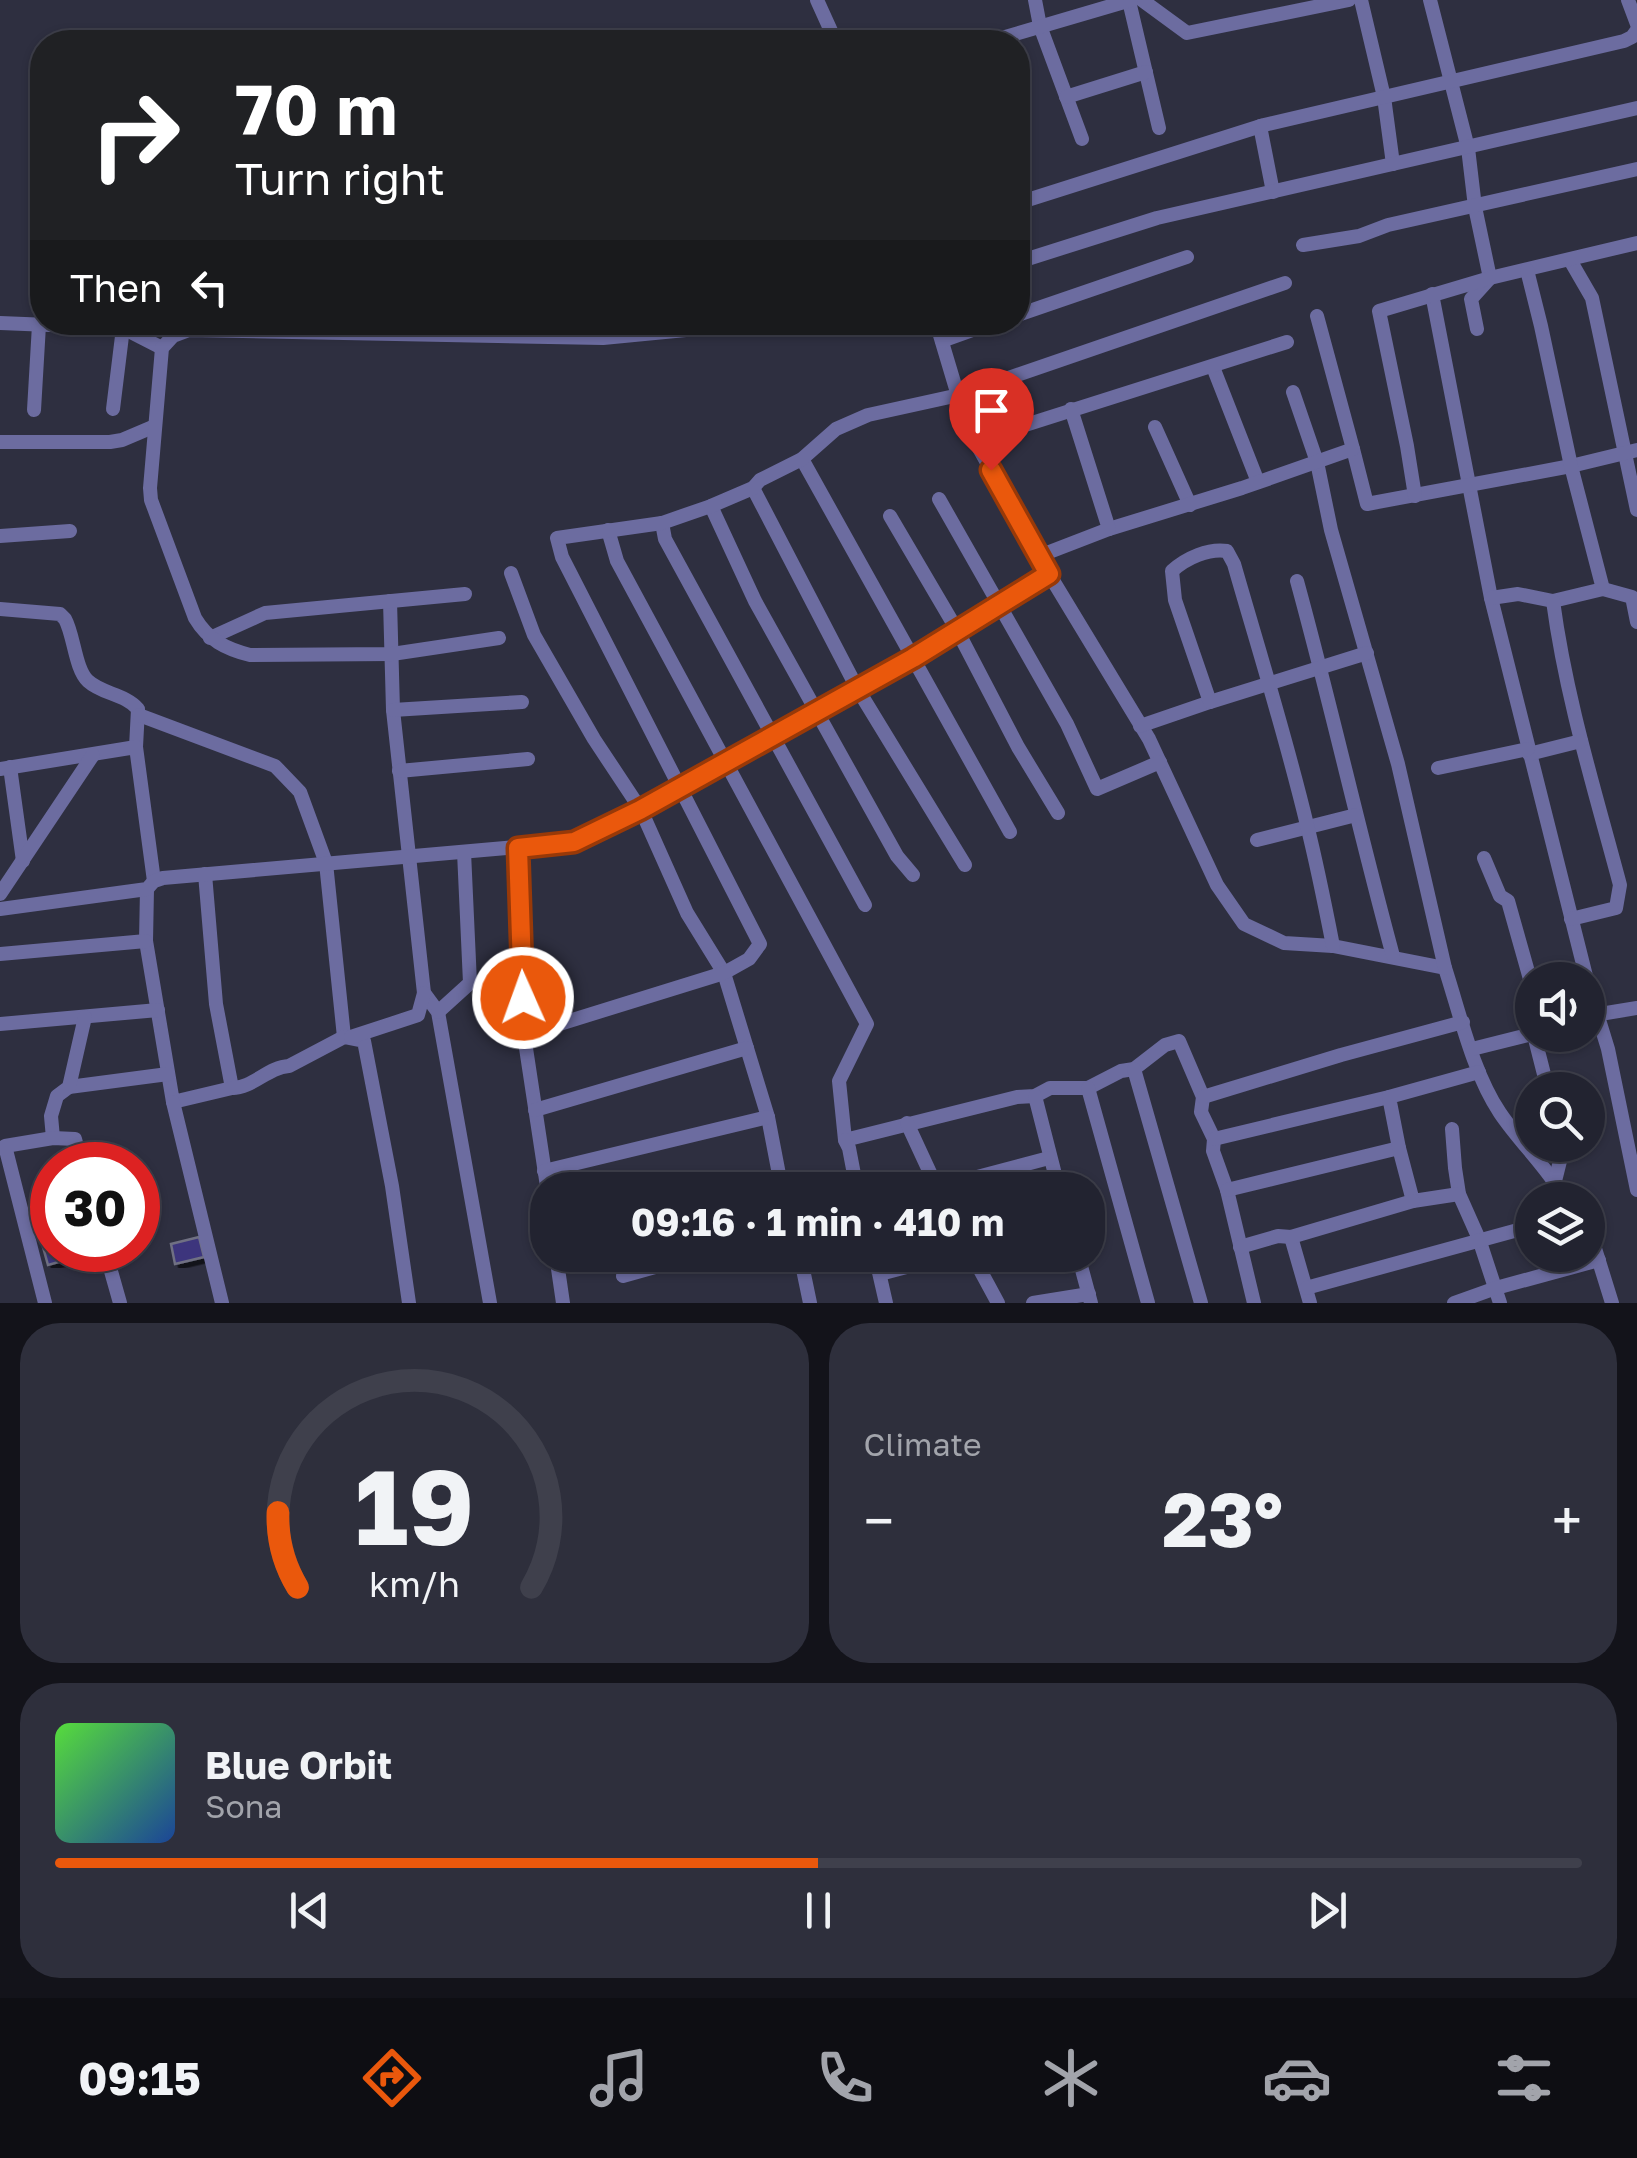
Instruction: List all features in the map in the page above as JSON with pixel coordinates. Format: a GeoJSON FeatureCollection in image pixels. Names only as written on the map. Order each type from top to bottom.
{"type":"FeatureCollection","features":[{"type":"Feature","properties":{"kind":"street"},"geometry":{"type":"LineString","coordinates":[[817,0],[831,30]]}},
{"type":"Feature","properties":{"kind":"street"},"geometry":{"type":"LineString","coordinates":[[1035,0],[1040,26],[1082,139]]}},
{"type":"Feature","properties":{"kind":"street"},"geometry":{"type":"LineString","coordinates":[[1027,30],[1130,0],[1159,128]]}},
{"type":"Feature","properties":{"kind":"street"},"geometry":{"type":"LineString","coordinates":[[1142,0],[1187,34],[1349,0]]}},
{"type":"Feature","properties":{"kind":"street"},"geometry":{"type":"LineString","coordinates":[[1361,0],[1384,97],[1394,164]]}},
{"type":"Feature","properties":{"kind":"street"},"geometry":{"type":"LineString","coordinates":[[1430,0],[1468,148],[1490,278]]}},
{"type":"Feature","properties":{"kind":"street"},"geometry":{"type":"LineString","coordinates":[[1030,199],[1260,126],[1624,41],[1632,37],[1637,27],[1628,0]]}},
{"type":"Feature","properties":{"kind":"street"},"geometry":{"type":"LineString","coordinates":[[1066,98],[1146,72]]}},
{"type":"Feature","properties":{"kind":"street"},"geometry":{"type":"LineString","coordinates":[[1030,258],[1148,220],[1637,108]]}},
{"type":"Feature","properties":{"kind":"street"},"geometry":{"type":"LineString","coordinates":[[1260,126],[1273,192]]}},
{"type":"Feature","properties":{"kind":"street"},"geometry":{"type":"LineString","coordinates":[[1303,245],[1359,236],[1388,225],[1637,170]]}},
{"type":"Feature","properties":{"kind":"street"},"geometry":{"type":"LineString","coordinates":[[1415,496],[1380,311],[1490,278],[1637,243]]}},
{"type":"Feature","properties":{"kind":"street"},"geometry":{"type":"LineString","coordinates":[[1030,311],[1187,257]]}},
{"type":"Feature","properties":{"kind":"street"},"geometry":{"type":"LineString","coordinates":[[1570,260],[1592,298],[1631,452],[1637,510]]}},
{"type":"Feature","properties":{"kind":"street"},"geometry":{"type":"LineString","coordinates":[[1527,270],[1603,590]]}},
{"type":"Feature","properties":{"kind":"street"},"geometry":{"type":"LineString","coordinates":[[1478,329],[1471,299],[1490,278]]}},
{"type":"Feature","properties":{"kind":"street"},"geometry":{"type":"LineString","coordinates":[[524,1036],[724,973],[750,959],[760,944],[562,556],[558,538],[662,523],[754,488],[760,480],[802,459],[836,429],[868,416],[959,396],[1285,283]]}},
{"type":"Feature","properties":{"kind":"street"},"geometry":{"type":"LineString","coordinates":[[1432,294],[1492,598],[1582,962]]}},
{"type":"Feature","properties":{"kind":"street"},"geometry":{"type":"LineString","coordinates":[[1317,316],[1367,504],[1631,452]]}},
{"type":"Feature","properties":{"kind":"street"},"geometry":{"type":"LineString","coordinates":[[0,323],[30,325]]}},
{"type":"Feature","properties":{"kind":"street"},"geometry":{"type":"LineString","coordinates":[[34,410],[38,335]]}},
{"type":"Feature","properties":{"kind":"street"},"geometry":{"type":"LineString","coordinates":[[114,409],[121,335]]}},
{"type":"Feature","properties":{"kind":"street"},"geometry":{"type":"LineString","coordinates":[[136,335],[162,348]]}},
{"type":"Feature","properties":{"kind":"street"},"geometry":{"type":"LineString","coordinates":[[176,335],[162,348],[151,500],[195,618],[210,638],[250,656],[392,654],[499,638]]}},
{"type":"Feature","properties":{"kind":"street"},"geometry":{"type":"LineString","coordinates":[[433,335],[580,338],[640,335]]}},
{"type":"Feature","properties":{"kind":"street"},"geometry":{"type":"LineString","coordinates":[[940,335],[975,441],[1140,726],[1217,885],[1244,924],[1284,943],[1334,946],[1445,968]]}},
{"type":"Feature","properties":{"kind":"street"},"geometry":{"type":"LineString","coordinates":[[942,340],[957,335]]}},
{"type":"Feature","properties":{"kind":"street"},"geometry":{"type":"LineString","coordinates":[[975,441],[1288,342]]}},
{"type":"Feature","properties":{"kind":"street"},"geometry":{"type":"LineString","coordinates":[[1213,367],[1258,482]]}},
{"type":"Feature","properties":{"kind":"street"},"geometry":{"type":"LineString","coordinates":[[1293,392],[1317,462],[1331,530],[1398,764],[1445,968],[1479,1072],[1499,1112],[1555,1181]]}},
{"type":"Feature","properties":{"kind":"street"},"geometry":{"type":"LineString","coordinates":[[1072,409],[1109,529]]}},
{"type":"Feature","properties":{"kind":"street"},"geometry":{"type":"LineString","coordinates":[[0,442],[110,442],[155,426]]}},
{"type":"Feature","properties":{"kind":"street"},"geometry":{"type":"LineString","coordinates":[[1155,427],[1190,505]]}},
{"type":"Feature","properties":{"kind":"street"},"geometry":{"type":"LineString","coordinates":[[1039,556],[1353,449]]}},
{"type":"Feature","properties":{"kind":"street"},"geometry":{"type":"LineString","coordinates":[[802,459],[1010,832]]}},
{"type":"Feature","properties":{"kind":"street"},"geometry":{"type":"LineString","coordinates":[[754,488],[858,688],[965,865]]}},
{"type":"Feature","properties":{"kind":"street"},"geometry":{"type":"LineString","coordinates":[[939,499],[1067,724],[1097,789],[1160,762]]}},
{"type":"Feature","properties":{"kind":"street"},"geometry":{"type":"LineString","coordinates":[[710,506],[755,601],[897,856],[912,876]]}},
{"type":"Feature","properties":{"kind":"street"},"geometry":{"type":"LineString","coordinates":[[890,516],[958,630],[1018,747],[1058,813]]}},
{"type":"Feature","properties":{"kind":"street"},"geometry":{"type":"LineString","coordinates":[[662,523],[664,539],[865,904]]}},
{"type":"Feature","properties":{"kind":"street"},"geometry":{"type":"LineString","coordinates":[[608,530],[617,561],[866,1024],[839,1081],[844,1140],[854,1172]]}},
{"type":"Feature","properties":{"kind":"street"},"geometry":{"type":"LineString","coordinates":[[0,536],[70,531]]}},
{"type":"Feature","properties":{"kind":"street"},"geometry":{"type":"LineString","coordinates":[[1210,702],[1176,600],[1172,571],[1215,549],[1226,551],[1234,564],[1308,827],[1334,946]]}},
{"type":"Feature","properties":{"kind":"street"},"geometry":{"type":"LineString","coordinates":[[511,573],[534,636],[640,810],[687,913],[724,973],[768,1118],[778,1172]]}},
{"type":"Feature","properties":{"kind":"street"},"geometry":{"type":"LineString","coordinates":[[0,908],[205,874],[574,842],[640,810],[913,658],[1049,574]]}},
{"type":"Feature","properties":{"kind":"street"},"geometry":{"type":"LineString","coordinates":[[1296,581],[1393,956]]}},
{"type":"Feature","properties":{"kind":"street"},"geometry":{"type":"LineString","coordinates":[[1492,598],[1518,594],[1553,602],[1603,590],[1634,596],[1637,622]]}},
{"type":"Feature","properties":{"kind":"street"},"geometry":{"type":"LineString","coordinates":[[210,638],[266,613],[465,594]]}},
{"type":"Feature","properties":{"kind":"street"},"geometry":{"type":"LineString","coordinates":[[173,1102],[241,1088],[347,1037],[418,1015],[424,993],[393,710],[390,601]]}},
{"type":"Feature","properties":{"kind":"street"},"geometry":{"type":"LineString","coordinates":[[1553,602],[1581,742],[1620,885],[1616,908],[1571,919]]}},
{"type":"Feature","properties":{"kind":"street"},"geometry":{"type":"LineString","coordinates":[[0,609],[60,614],[65,618],[84,678],[134,704],[139,715],[136,748],[150,885],[146,941],[173,1102],[222,1303]]}},
{"type":"Feature","properties":{"kind":"street"},"geometry":{"type":"LineString","coordinates":[[1140,726],[1366,653]]}},
{"type":"Feature","properties":{"kind":"street"},"geometry":{"type":"LineString","coordinates":[[393,710],[522,702]]}},
{"type":"Feature","properties":{"kind":"street"},"geometry":{"type":"LineString","coordinates":[[139,715],[275,766],[300,792],[326,863],[347,1037]]}},
{"type":"Feature","properties":{"kind":"street"},"geometry":{"type":"LineString","coordinates":[[1438,768],[1581,742]]}},
{"type":"Feature","properties":{"kind":"street"},"geometry":{"type":"LineString","coordinates":[[23,861],[5,768],[136,748]]}},
{"type":"Feature","properties":{"kind":"street"},"geometry":{"type":"LineString","coordinates":[[0,894],[93,754]]}},
{"type":"Feature","properties":{"kind":"street"},"geometry":{"type":"LineString","coordinates":[[399,772],[528,759]]}},
{"type":"Feature","properties":{"kind":"street"},"geometry":{"type":"LineString","coordinates":[[1258,840],[1356,815]]}},
{"type":"Feature","properties":{"kind":"street"},"geometry":{"type":"LineString","coordinates":[[518,848],[524,1036],[544,1171],[768,1118]]}},
{"type":"Feature","properties":{"kind":"street"},"geometry":{"type":"LineString","coordinates":[[438,1012],[470,983],[464,852]]}},
{"type":"Feature","properties":{"kind":"street"},"geometry":{"type":"LineString","coordinates":[[1484,858],[1500,896],[1508,901],[1525,962]]}},
{"type":"Feature","properties":{"kind":"street"},"geometry":{"type":"LineString","coordinates":[[205,874],[216,1004],[232,1088]]}},
{"type":"Feature","properties":{"kind":"street"},"geometry":{"type":"LineString","coordinates":[[0,954],[146,941]]}},
{"type":"Feature","properties":{"kind":"street"},"geometry":{"type":"LineString","coordinates":[[424,993],[438,1012],[490,1303]]}},
{"type":"Feature","properties":{"kind":"street"},"geometry":{"type":"LineString","coordinates":[[1605,1012],[1637,1008]]}},
{"type":"Feature","properties":{"kind":"street"},"geometry":{"type":"LineString","coordinates":[[0,1024],[158,1010]]}},
{"type":"Feature","properties":{"kind":"street"},"geometry":{"type":"LineString","coordinates":[[69,1087],[85,1016]]}},
{"type":"Feature","properties":{"kind":"street"},"geometry":{"type":"LineString","coordinates":[[1203,1097],[1463,1022]]}},
{"type":"Feature","properties":{"kind":"street"},"geometry":{"type":"LineString","coordinates":[[347,1037],[364,1041],[392,1186],[409,1303]]}},
{"type":"Feature","properties":{"kind":"street"},"geometry":{"type":"LineString","coordinates":[[1472,1049],[1515,1038]]}},
{"type":"Feature","properties":{"kind":"street"},"geometry":{"type":"LineString","coordinates":[[844,1140],[1017,1097],[1035,1096],[1050,1088],[1088,1088],[1120,1071],[1134,1070],[1165,1045],[1179,1041],[1203,1097],[1202,1112],[1214,1139],[1213,1151],[1227,1190],[1254,1303]]}},
{"type":"Feature","properties":{"kind":"street"},"geometry":{"type":"LineString","coordinates":[[1605,1041],[1637,1190]]}},
{"type":"Feature","properties":{"kind":"street"},"geometry":{"type":"LineString","coordinates":[[536,1110],[746,1048]]}},
{"type":"Feature","properties":{"kind":"street"},"geometry":{"type":"LineString","coordinates":[[1134,1070],[1201,1303]]}},
{"type":"Feature","properties":{"kind":"street"},"geometry":{"type":"LineString","coordinates":[[1214,1139],[1390,1098],[1479,1072]]}},
{"type":"Feature","properties":{"kind":"street"},"geometry":{"type":"LineString","coordinates":[[53,1138],[54,1106],[58,1096],[69,1087],[168,1074]]}},
{"type":"Feature","properties":{"kind":"street"},"geometry":{"type":"LineString","coordinates":[[1088,1088],[1148,1303]]}},
{"type":"Feature","properties":{"kind":"street"},"geometry":{"type":"LineString","coordinates":[[1035,1096],[1054,1172]]}},
{"type":"Feature","properties":{"kind":"street"},"geometry":{"type":"LineString","coordinates":[[1390,1098],[1398,1148],[1414,1201]]}},
{"type":"Feature","properties":{"kind":"street"},"geometry":{"type":"LineString","coordinates":[[907,1123],[927,1172]]}},
{"type":"Feature","properties":{"kind":"street"},"geometry":{"type":"LineString","coordinates":[[1452,1128],[1459,1194],[1480,1239],[1498,1295]]}},
{"type":"Feature","properties":{"kind":"street"},"geometry":{"type":"LineString","coordinates":[[45,1303],[5,1146],[53,1138],[76,1142]]}},
{"type":"Feature","properties":{"kind":"street"},"geometry":{"type":"LineString","coordinates":[[1227,1190],[1398,1148]]}},
{"type":"Feature","properties":{"kind":"street"},"geometry":{"type":"LineString","coordinates":[[998,1172],[1050,1158]]}},
{"type":"Feature","properties":{"kind":"street"},"geometry":{"type":"LineString","coordinates":[[1555,1181],[1559,1162]]}},
{"type":"Feature","properties":{"kind":"street"},"geometry":{"type":"LineString","coordinates":[[1240,1246],[1278,1236],[1291,1237],[1414,1201],[1459,1194]]}},
{"type":"Feature","properties":{"kind":"street"},"geometry":{"type":"LineString","coordinates":[[1291,1237],[1308,1296],[1515,1230]]}},
{"type":"Feature","properties":{"kind":"street"},"geometry":{"type":"LineString","coordinates":[[111,1272],[120,1303]]}},
{"type":"Feature","properties":{"kind":"street"},"geometry":{"type":"LineString","coordinates":[[558,1272],[563,1303]]}},
{"type":"Feature","properties":{"kind":"street"},"geometry":{"type":"LineString","coordinates":[[623,1276],[637,1272]]}},
{"type":"Feature","properties":{"kind":"street"},"geometry":{"type":"LineString","coordinates":[[790,1303],[809,1300],[803,1272]]}},
{"type":"Feature","properties":{"kind":"street"},"geometry":{"type":"LineString","coordinates":[[886,1303],[880,1274],[888,1272]]}},
{"type":"Feature","properties":{"kind":"street"},"geometry":{"type":"LineString","coordinates":[[981,1272],[998,1303]]}},
{"type":"Feature","properties":{"kind":"street"},"geometry":{"type":"LineString","coordinates":[[1033,1303],[1090,1298],[1083,1272]]}},
{"type":"Feature","properties":{"kind":"street"},"geometry":{"type":"LineString","coordinates":[[1454,1303],[1498,1295],[1564,1272]]}},
{"type":"Feature","properties":{"kind":"street"},"geometry":{"type":"LineString","coordinates":[[1603,1272],[1612,1303]]}},
{"type":"Feature","properties":{"kind":"building"},"geometry":{"type":"Polygon","coordinates":[[[199,1237],[204,1257],[175,1264],[171,1244],[199,1237]]]}},
{"type":"Feature","properties":{"kind":"route"},"geometry":{"type":"LineString","coordinates":[[523,998],[518,848],[574,842],[640,810],[913,658],[1049,574],[991,470]]}}]}
